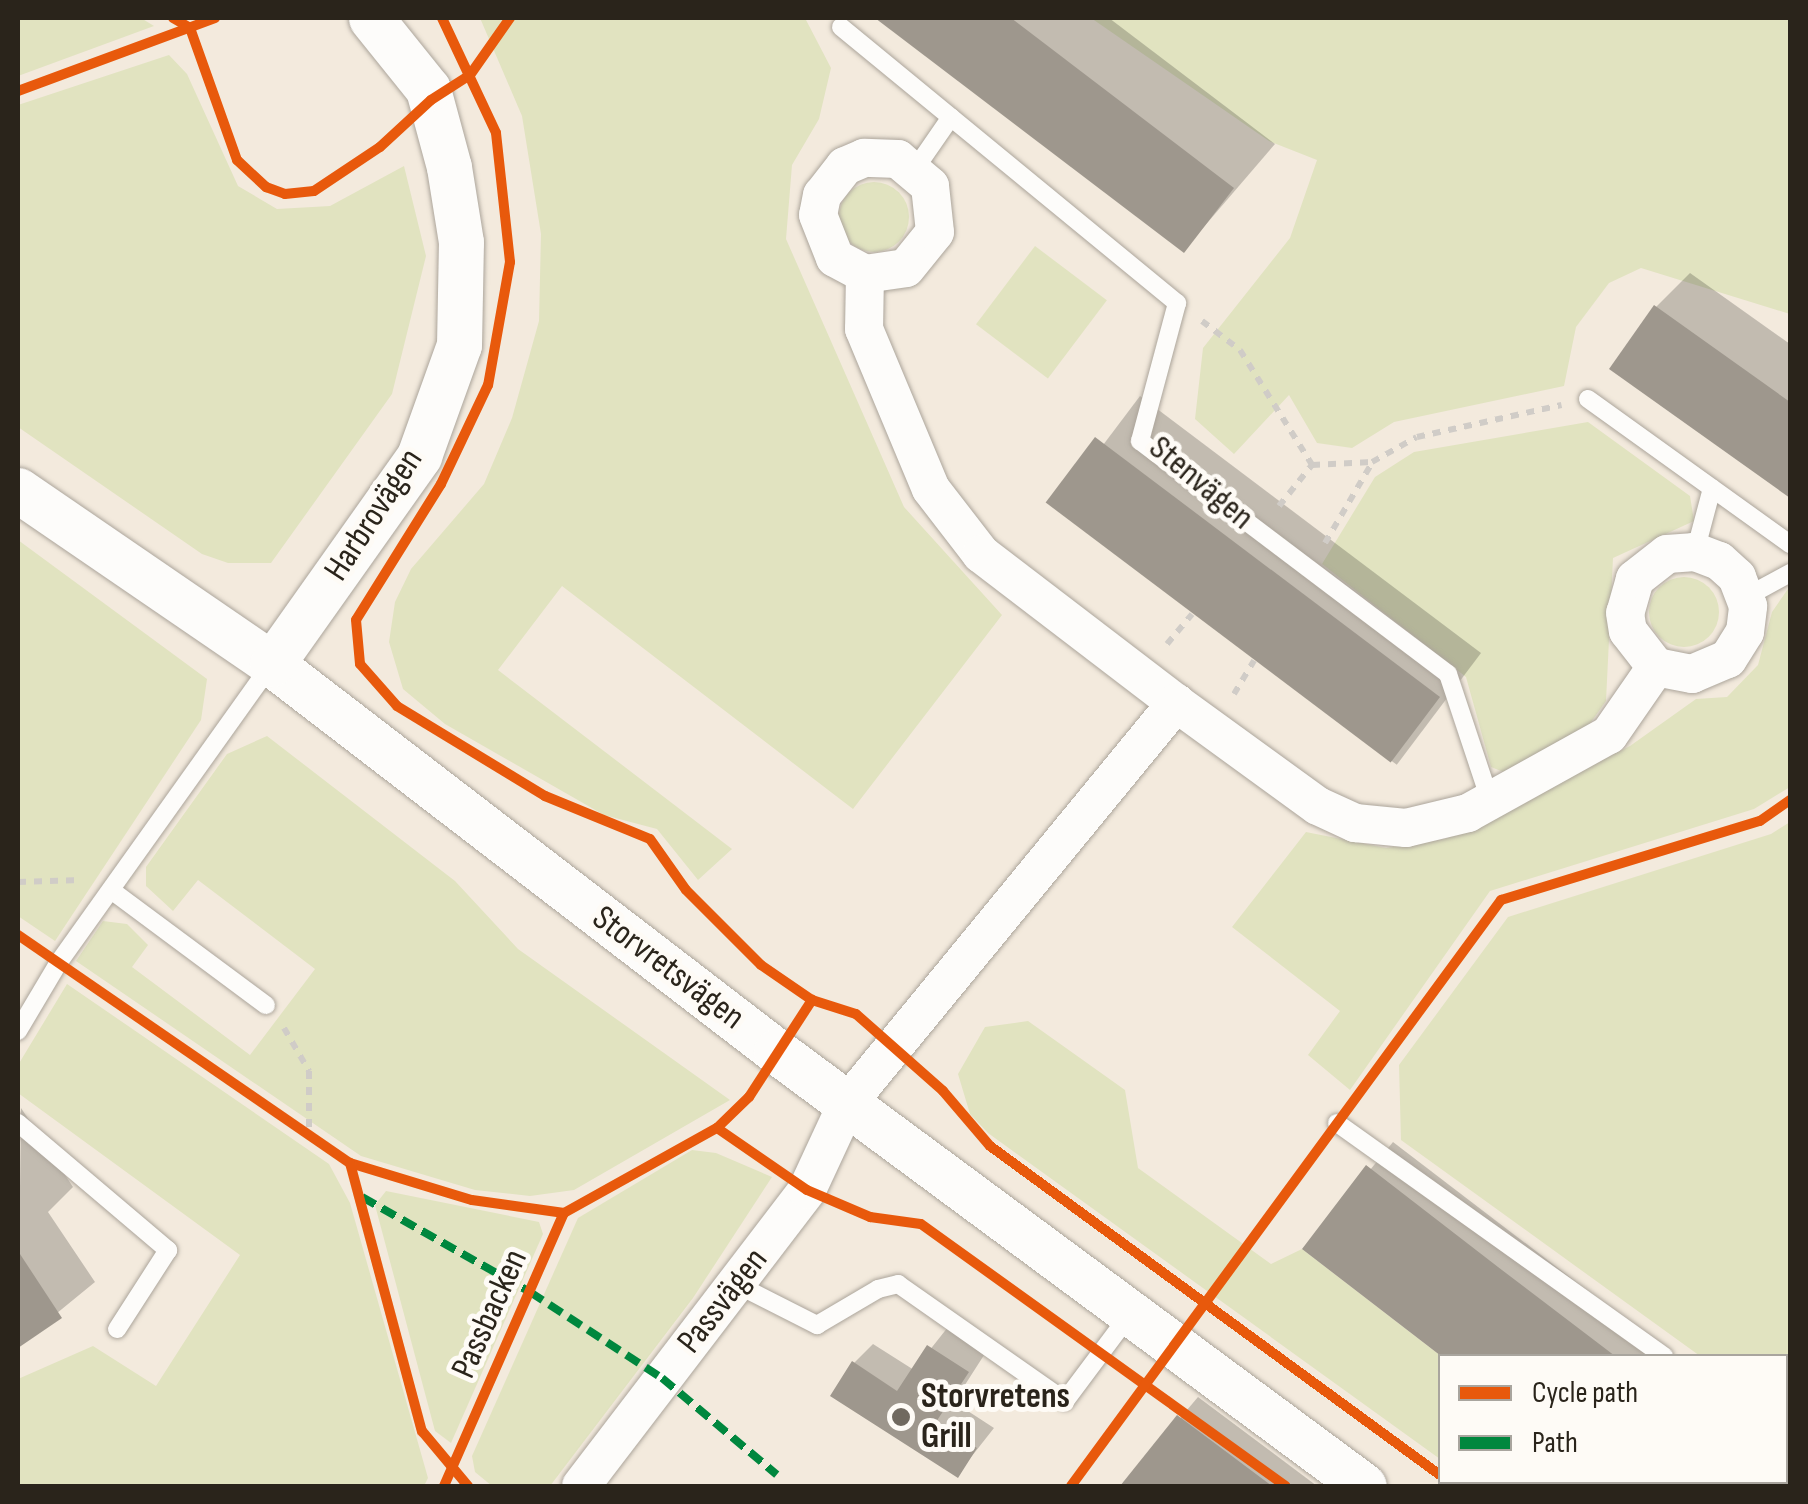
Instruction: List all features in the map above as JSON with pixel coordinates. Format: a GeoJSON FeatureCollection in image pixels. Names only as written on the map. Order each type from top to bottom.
{"type":"FeatureCollection","features":[{"type":"Feature","properties":{"kind":"street","name":"Harbrovägen"},"geometry":{"type":"LineString","coordinates":[[272,664],[418,456],[459,344],[461,242],[449,167],[428,89],[371,18]]}},
{"type":"Feature","properties":{"kind":"street"},"geometry":{"type":"LineString","coordinates":[[864,158],[898,159],[915,169],[930,186],[937,213],[930,246],[895,273],[865,274],[835,258],[822,239],[822,195],[831,178],[864,158]]}},
{"type":"Feature","properties":{"kind":"street"},"geometry":{"type":"LineString","coordinates":[[865,274],[864,329],[931,488],[981,554],[1318,806],[1355,824],[1406,828],[1490,800],[1609,734],[1656,667]]}},
{"type":"Feature","properties":{"kind":"street","name":"Storvretsvägen"},"geometry":{"type":"LineString","coordinates":[[18,490],[272,664],[847,1104],[1364,1486]]}},
{"type":"Feature","properties":{"kind":"street"},"geometry":{"type":"LineString","coordinates":[[1695,552],[1730,570],[1746,597],[1745,632],[1728,659],[1692,674],[1656,667],[1628,631],[1628,592],[1654,560],[1695,552]]}},
{"type":"Feature","properties":{"kind":"street"},"geometry":{"type":"LineString","coordinates":[[847,1104],[1176,703]]}},
{"type":"Feature","properties":{"kind":"street","name":"Passvägen"},"geometry":{"type":"LineString","coordinates":[[580,1486],[738,1286],[806,1190],[847,1104]]}},
{"type":"Feature","properties":{"kind":"lane"},"geometry":{"type":"LineString","coordinates":[[841,27],[1176,302]]}},
{"type":"Feature","properties":{"kind":"lane"},"geometry":{"type":"LineString","coordinates":[[915,169],[951,117]]}},
{"type":"Feature","properties":{"kind":"lane","name":"Stenvägen"},"geometry":{"type":"LineString","coordinates":[[1176,302],[1140,441],[1448,674],[1490,800]]}},
{"type":"Feature","properties":{"kind":"lane"},"geometry":{"type":"LineString","coordinates":[[1588,399],[1790,544]]}},
{"type":"Feature","properties":{"kind":"lane"},"geometry":{"type":"LineString","coordinates":[[1695,552],[1712,488]]}},
{"type":"Feature","properties":{"kind":"lane"},"geometry":{"type":"LineString","coordinates":[[1746,597],[1790,572]]}},
{"type":"Feature","properties":{"kind":"lane"},"geometry":{"type":"LineString","coordinates":[[18,1031],[111,890],[272,664]]}},
{"type":"Feature","properties":{"kind":"lane"},"geometry":{"type":"LineString","coordinates":[[111,890],[266,1005]]}},
{"type":"Feature","properties":{"kind":"lane"},"geometry":{"type":"LineString","coordinates":[[18,1122],[168,1250],[117,1329]]}},
{"type":"Feature","properties":{"kind":"lane"},"geometry":{"type":"LineString","coordinates":[[1337,1123],[1661,1354]]}},
{"type":"Feature","properties":{"kind":"lane"},"geometry":{"type":"LineString","coordinates":[[738,1286],[817,1326],[898,1284],[1066,1400],[1131,1314]]}},
{"type":"Feature","properties":{"kind":"path"},"geometry":{"type":"LineString","coordinates":[[1176,302],[1240,350],[1312,465]]}},
{"type":"Feature","properties":{"kind":"path"},"geometry":{"type":"LineString","coordinates":[[1258,530],[1312,465],[1372,462],[1417,436],[1588,399]]}},
{"type":"Feature","properties":{"kind":"path"},"geometry":{"type":"LineString","coordinates":[[1309,569],[1372,462]]}},
{"type":"Feature","properties":{"kind":"path"},"geometry":{"type":"LineString","coordinates":[[18,882],[74,878],[111,890]]}},
{"type":"Feature","properties":{"kind":"path"},"geometry":{"type":"LineString","coordinates":[[266,1005],[299,1046],[309,1070],[309,1134]]}},
{"type":"Feature","properties":{"kind":"path"},"geometry":{"type":"LineString","coordinates":[[294,1124],[323,1144]]}},
{"type":"Feature","properties":{"kind":"green space"},"geometry":{"type":"Polygon","coordinates":[[[141,18],[154,26],[18,76],[18,19],[141,18]]]}},
{"type":"Feature","properties":{"kind":"green space"},"geometry":{"type":"Polygon","coordinates":[[[480,18],[805,18],[831,68],[819,119],[792,165],[786,239],[904,507],[1002,615],[853,809],[562,586],[498,670],[732,849],[698,880],[657,829],[604,815],[445,724],[403,689],[389,642],[395,602],[411,569],[484,484],[512,418],[539,321],[541,234],[522,116],[480,18]]]}},
{"type":"Feature","properties":{"kind":"green space"},"geometry":{"type":"Polygon","coordinates":[[[1091,18],[1790,18],[1790,314],[1641,268],[1609,283],[1576,327],[1564,386],[1394,422],[1352,448],[1317,443],[1289,395],[1234,454],[1195,419],[1203,348],[1290,238],[1317,160],[1269,141],[1091,18]]]}},
{"type":"Feature","properties":{"kind":"green space"},"geometry":{"type":"Polygon","coordinates":[[[169,55],[187,74],[238,186],[277,209],[330,206],[404,166],[426,256],[392,394],[271,563],[228,563],[202,554],[18,427],[18,105],[169,55]]]}},
{"type":"Feature","properties":{"kind":"green space"},"geometry":{"type":"Polygon","coordinates":[[[874,182],[899,192],[909,217],[899,242],[874,252],[849,242],[839,217],[849,192],[874,182]]]}},
{"type":"Feature","properties":{"kind":"green space"},"geometry":{"type":"Polygon","coordinates":[[[1035,246],[1107,300],[1048,378],[976,324],[1035,246]]]}},
{"type":"Feature","properties":{"kind":"green space"},"geometry":{"type":"Polygon","coordinates":[[[1588,422],[1690,496],[1694,521],[1613,558],[1606,701],[1589,725],[1506,773],[1491,767],[1466,677],[1322,564],[1375,477],[1414,452],[1588,422]]]}},
{"type":"Feature","properties":{"kind":"green space"},"geometry":{"type":"Polygon","coordinates":[[[18,540],[207,679],[201,720],[55,941],[18,916],[18,540]]]}},
{"type":"Feature","properties":{"kind":"green space"},"geometry":{"type":"Polygon","coordinates":[[[1684,577],[1709,587],[1719,612],[1709,637],[1684,647],[1659,637],[1649,612],[1659,587],[1684,577]]]}},
{"type":"Feature","properties":{"kind":"green space"},"geometry":{"type":"Polygon","coordinates":[[[1790,586],[1790,787],[1754,809],[1490,891],[1350,1090],[1308,1055],[1340,1011],[1232,927],[1306,832],[1386,848],[1445,839],[1630,746],[1696,699],[1727,697],[1758,665],[1772,612],[1790,586]]]}},
{"type":"Feature","properties":{"kind":"green space"},"geometry":{"type":"Polygon","coordinates":[[[267,736],[455,881],[518,949],[730,1100],[574,1190],[530,1196],[475,1190],[361,1156],[76,961],[103,921],[127,924],[148,945],[132,967],[250,1055],[315,969],[198,880],[173,911],[146,886],[146,867],[227,754],[267,736]]]}},
{"type":"Feature","properties":{"kind":"green space"},"geometry":{"type":"Polygon","coordinates":[[[1790,822],[1790,1401],[1788,1354],[1697,1354],[1401,1140],[1399,1065],[1508,917],[1771,834],[1790,822]]]}},
{"type":"Feature","properties":{"kind":"green space"},"geometry":{"type":"Polygon","coordinates":[[[67,984],[329,1164],[350,1203],[428,1478],[424,1486],[18,1486],[18,1379],[93,1346],[156,1386],[240,1255],[18,1093],[18,1065],[67,984]]]}},
{"type":"Feature","properties":{"kind":"green space"},"geometry":{"type":"Polygon","coordinates":[[[1028,1021],[1125,1090],[1138,1168],[1271,1264],[1302,1249],[1438,1354],[1438,1458],[988,1133],[970,1114],[958,1074],[985,1027],[1028,1021]]]}},
{"type":"Feature","properties":{"kind":"green space"},"geometry":{"type":"Polygon","coordinates":[[[692,1150],[716,1153],[772,1177],[693,1298],[550,1486],[492,1486],[475,1472],[472,1456],[578,1218],[692,1150]]]}},
{"type":"Feature","properties":{"kind":"green space"},"geometry":{"type":"Polygon","coordinates":[[[386,1191],[539,1222],[543,1234],[451,1443],[435,1431],[375,1205],[386,1191]]]}},
{"type":"Feature","properties":{"kind":"green space"},"geometry":{"type":"Polygon","coordinates":[[[1472,1484],[1604,1484],[1604,1486],[1472,1484]]]}},
{"type":"Feature","properties":{"kind":"building"},"geometry":{"type":"Polygon","coordinates":[[[875,18],[1011,18],[1234,188],[1184,253],[875,18]]]}},
{"type":"Feature","properties":{"kind":"building"},"geometry":{"type":"Polygon","coordinates":[[[1654,305],[1790,402],[1790,498],[1609,369],[1654,305]]]}},
{"type":"Feature","properties":{"kind":"building"},"geometry":{"type":"Polygon","coordinates":[[[1095,437],[1440,697],[1391,762],[1046,502],[1095,437]]]}},
{"type":"Feature","properties":{"kind":"building"},"geometry":{"type":"Polygon","coordinates":[[[1366,1165],[1612,1354],[1438,1354],[1302,1249],[1366,1165]]]}},
{"type":"Feature","properties":{"kind":"building"},"geometry":{"type":"Polygon","coordinates":[[[18,1251],[62,1318],[18,1348],[18,1251]]]}},
{"type":"Feature","properties":{"kind":"building","name":"Storvretens Grill"},"geometry":{"type":"Polygon","coordinates":[[[927,1345],[969,1372],[936,1422],[977,1448],[958,1478],[830,1396],[852,1361],[897,1391],[927,1345]]]}},
{"type":"Feature","properties":{"kind":"building"},"geometry":{"type":"Polygon","coordinates":[[[1177,1415],[1272,1486],[1120,1486],[1177,1415]]]}},
{"type":"Feature","properties":{"kind":"marked path"},"geometry":{"type":"LineString","coordinates":[[362,1197],[530,1292],[662,1378],[777,1475]]}},
{"type":"Feature","properties":{"kind":"cycle path"},"geometry":{"type":"LineString","coordinates":[[173,18],[190,28],[237,160],[266,187],[285,194],[314,191],[380,147],[431,100],[470,75],[510,18]]}},
{"type":"Feature","properties":{"kind":"cycle path"},"geometry":{"type":"LineString","coordinates":[[18,91],[215,18]]}},
{"type":"Feature","properties":{"kind":"cycle path"},"geometry":{"type":"LineString","coordinates":[[442,18],[496,133],[510,262],[488,385],[441,484],[356,620],[360,664],[397,706],[545,796],[650,839],[686,890],[761,965],[812,1000],[856,1014],[943,1091],[990,1146],[1438,1474]]}},
{"type":"Feature","properties":{"kind":"cycle path"},"geometry":{"type":"LineString","coordinates":[[1071,1486],[1501,900],[1760,821],[1790,800]]}},
{"type":"Feature","properties":{"kind":"cycle path"},"geometry":{"type":"LineString","coordinates":[[18,935],[350,1163],[472,1200],[564,1213]]}},
{"type":"Feature","properties":{"kind":"cycle path","name":"Passbacken"},"geometry":{"type":"LineString","coordinates":[[444,1486],[564,1213],[717,1128],[749,1097],[812,1000]]}},
{"type":"Feature","properties":{"kind":"cycle path"},"geometry":{"type":"LineString","coordinates":[[717,1128],[807,1190],[870,1217],[921,1224],[1286,1486]]}},
{"type":"Feature","properties":{"kind":"cycle path"},"geometry":{"type":"LineString","coordinates":[[350,1163],[422,1431],[468,1486]]}},
{"type":"Feature","properties":{"kind":"place","name":"Storvretens Grill"},"geometry":{"type":"Point","coordinates":[901,1417]}}]}
